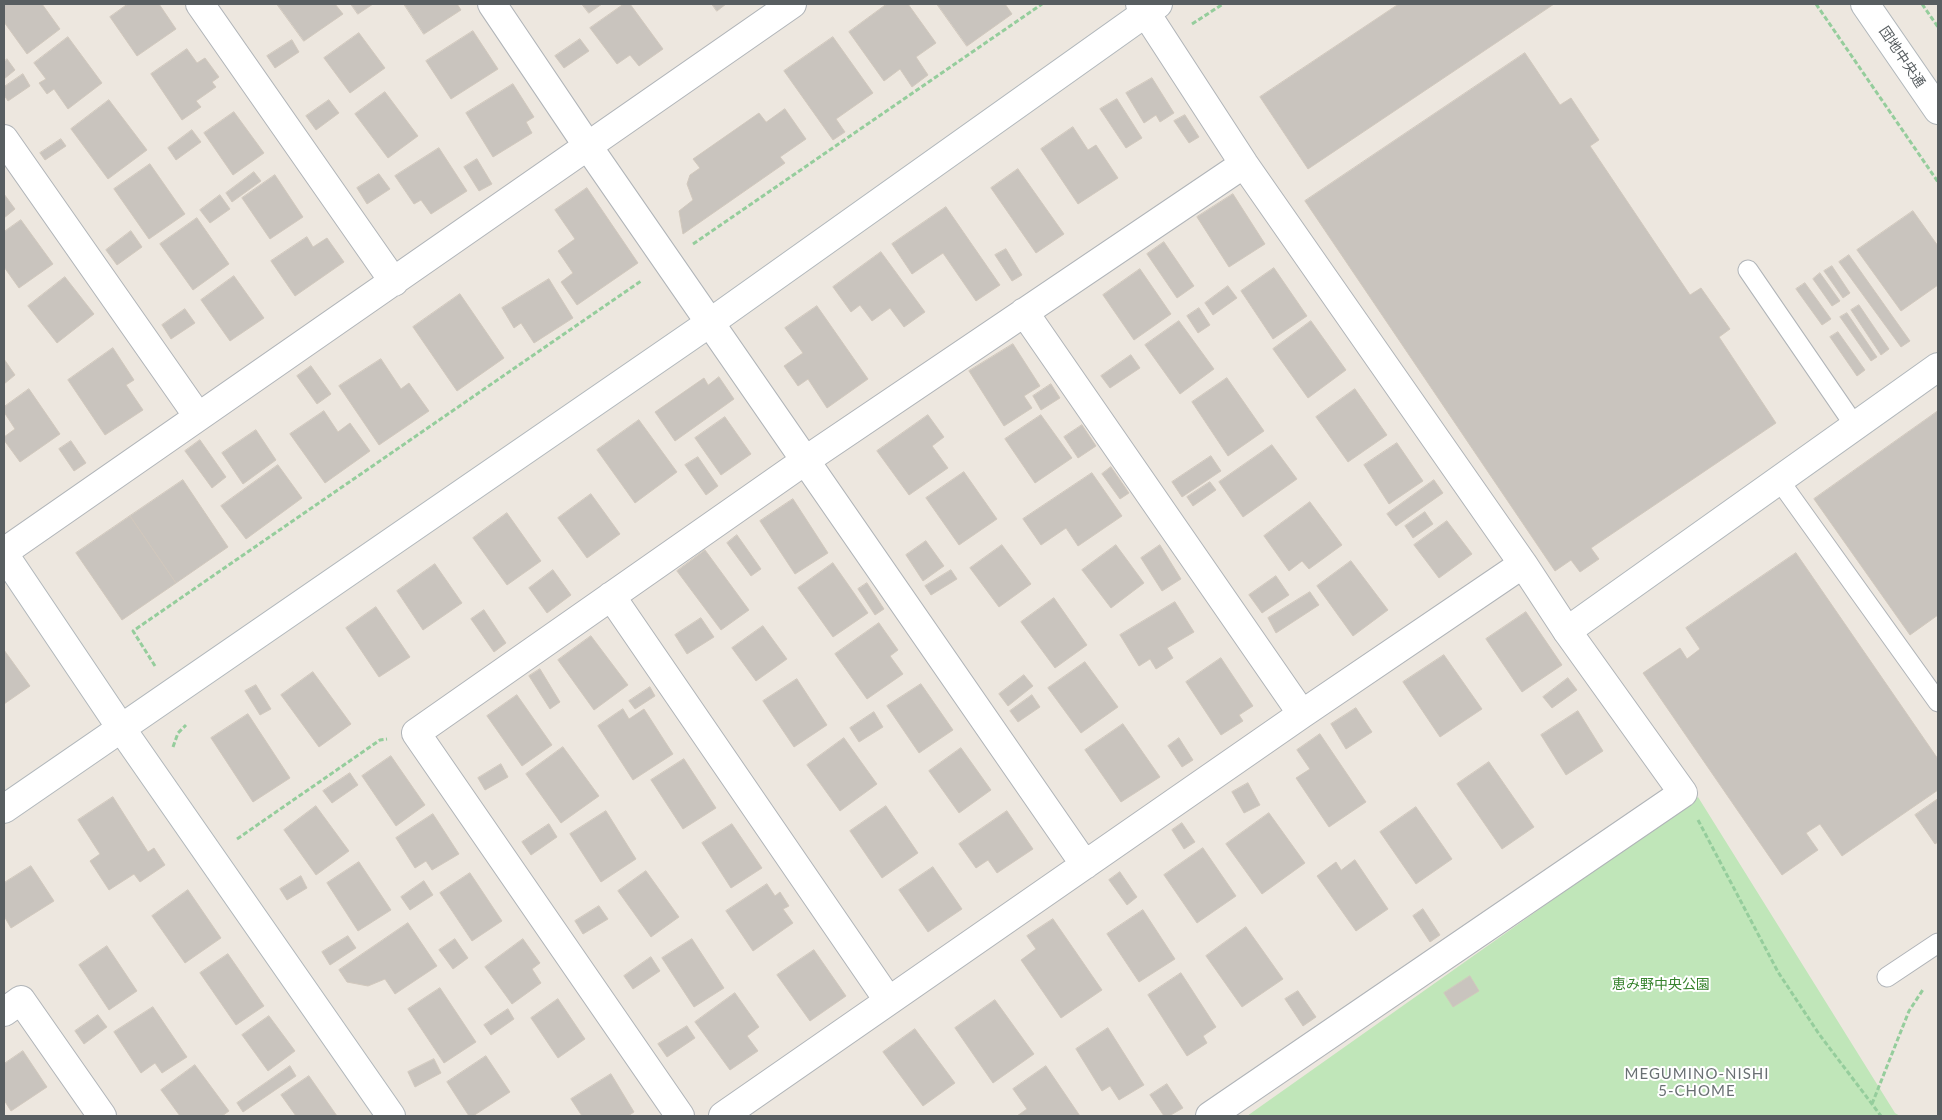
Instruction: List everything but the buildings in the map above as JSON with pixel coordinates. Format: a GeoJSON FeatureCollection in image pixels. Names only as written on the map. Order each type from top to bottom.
{"type":"FeatureCollection","features":[{"type":"Feature","properties":{"kind":"street"},"geometry":{"type":"LineString","coordinates":[[200,4],[394,282]]}},
{"type":"Feature","properties":{"kind":"street"},"geometry":{"type":"LineString","coordinates":[[492,4],[587,145],[712,322],[1085,865]]}},
{"type":"Feature","properties":{"kind":"street"},"geometry":{"type":"LineString","coordinates":[[391,1116],[121,728],[4,553],[197,416],[394,282],[587,145],[792,4]]}},
{"type":"Feature","properties":{"kind":"street","name":"団地中央通"},"geometry":{"type":"LineString","coordinates":[[1865,4],[1938,110]]}},
{"type":"Feature","properties":{"kind":"street"},"geometry":{"type":"LineString","coordinates":[[4,809],[712,322],[1148,7],[1165,42],[1244,164],[1523,564],[1567,631],[1683,793],[1210,1116]]}},
{"type":"Feature","properties":{"kind":"street"},"geometry":{"type":"LineString","coordinates":[[4,139],[197,416]]}},
{"type":"Feature","properties":{"kind":"street"},"geometry":{"type":"LineString","coordinates":[[680,1116],[416,733],[806,460],[1244,164]]}},
{"type":"Feature","properties":{"kind":"street"},"geometry":{"type":"LineString","coordinates":[[1024,312],[1302,714]]}},
{"type":"Feature","properties":{"kind":"street"},"geometry":{"type":"LineString","coordinates":[[1567,631],[1938,367]]}},
{"type":"Feature","properties":{"kind":"street"},"geometry":{"type":"LineString","coordinates":[[723,1116],[1302,714],[1523,564]]}},
{"type":"Feature","properties":{"kind":"street"},"geometry":{"type":"LineString","coordinates":[[611,596],[888,1000]]}},
{"type":"Feature","properties":{"kind":"street"},"geometry":{"type":"LineString","coordinates":[[4,1012],[21,1000],[102,1116]]}},
{"type":"Feature","properties":{"kind":"lane"},"geometry":{"type":"LineString","coordinates":[[1748,270],[1855,426]]}},
{"type":"Feature","properties":{"kind":"lane"},"geometry":{"type":"LineString","coordinates":[[1779,480],[1938,702]]}},
{"type":"Feature","properties":{"kind":"lane"},"geometry":{"type":"LineString","coordinates":[[1887,977],[1938,943]]}},
{"type":"Feature","properties":{"kind":"path"},"geometry":{"type":"LineString","coordinates":[[172,751],[178,733],[191,721],[133,631],[1042,4]]}},
{"type":"Feature","properties":{"kind":"path"},"geometry":{"type":"LineString","coordinates":[[1165,42],[1223,4]]}},
{"type":"Feature","properties":{"kind":"path"},"geometry":{"type":"LineString","coordinates":[[1816,4],[1938,182]]}},
{"type":"Feature","properties":{"kind":"path"},"geometry":{"type":"LineString","coordinates":[[1922,4],[1938,27]]}},
{"type":"Feature","properties":{"kind":"path"},"geometry":{"type":"LineString","coordinates":[[233,833],[238,840],[380,740],[416,733]]}},
{"type":"Feature","properties":{"kind":"path"},"geometry":{"type":"LineString","coordinates":[[1683,793],[1778,972],[1819,1034],[1881,1116]]}},
{"type":"Feature","properties":{"kind":"path"},"geometry":{"type":"LineString","coordinates":[[1872,1104],[1909,1012],[1924,987]]}},
{"type":"Feature","properties":{"kind":"green space","name":"恵み野中央公園"},"geometry":{"type":"Polygon","coordinates":[[[1698,797],[1895,1113],[1900,1116],[1247,1116],[1698,797]]]}},
{"type":"Feature","properties":{"kind":"district","name":"MEGUMINO-NISHI 5-CHOME"},"geometry":{"type":"Point","coordinates":[1697,1082]}}]}
